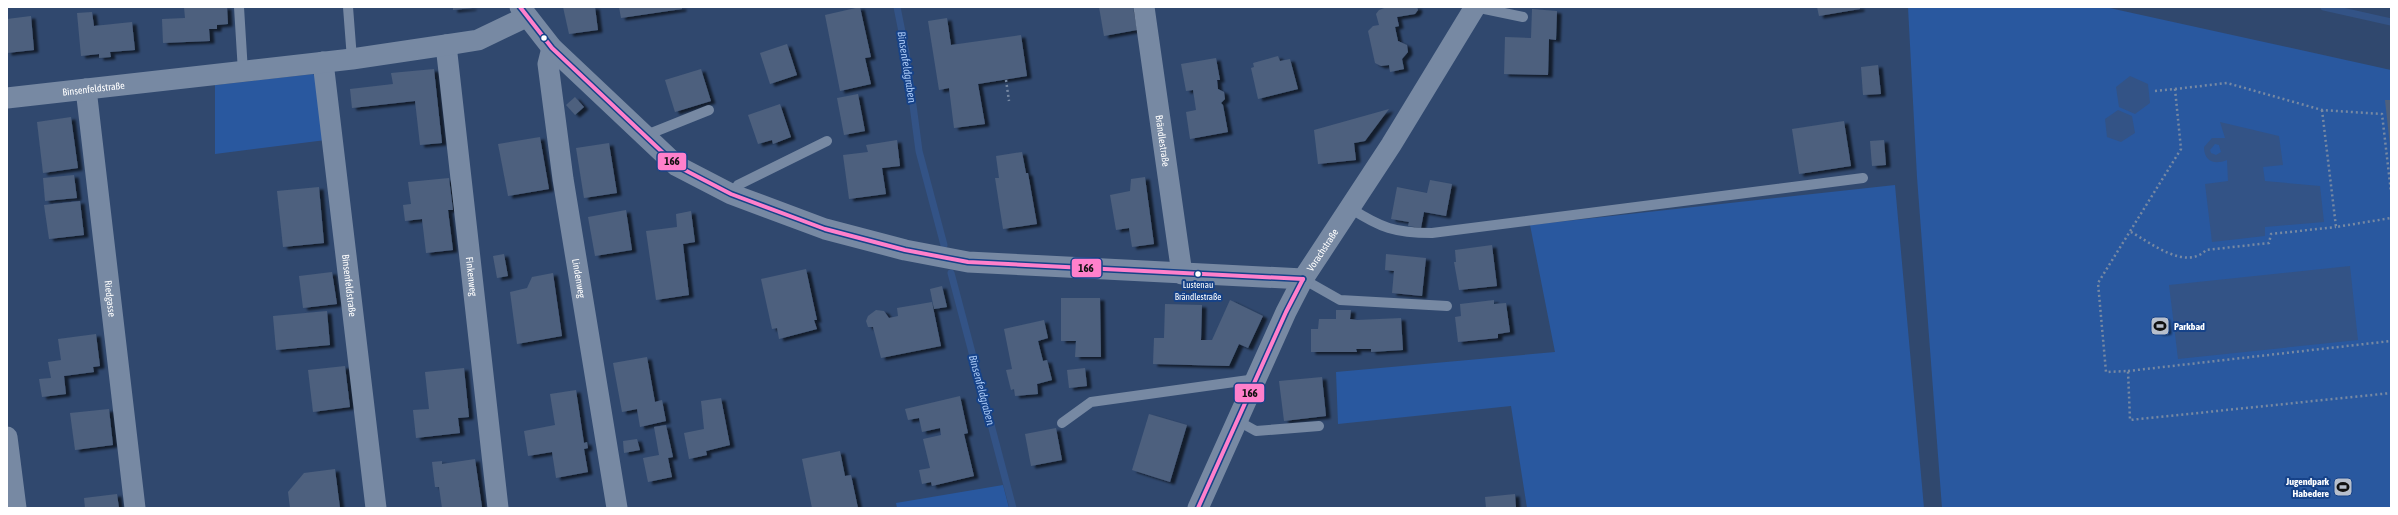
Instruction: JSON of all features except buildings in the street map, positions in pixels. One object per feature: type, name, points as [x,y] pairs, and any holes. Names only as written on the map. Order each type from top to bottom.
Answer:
[{"type":"street","name":"Brändlestraße","points":[[1144,7],[1182,274]]},
{"type":"street","name":"Vorachstraße","points":[[1198,508],[1303,279],[1391,145],[1475,7]]},
{"type":"street","name":"Binsenfeldstraße","points":[[7,98],[352,59],[478,40],[523,12]]},
{"type":"street","points":[[523,12],[552,48],[677,166],[731,194],[825,229],[905,250],[968,262],[1303,279]]},
{"type":"street","name":"Finkenweg","points":[[446,45],[498,508]]},
{"type":"street","name":"Lindenweg","points":[[552,48],[548,64],[563,179],[617,508]]},
{"type":"street","name":"Binsenfeldstraße","points":[[323,62],[376,508]]},
{"type":"street","name":"Riedgasse","points":[[86,90],[135,508]]},
{"type":"street","points":[[7,437],[16,508]]},
{"type":"lane","points":[[240,7],[243,72]]},
{"type":"lane","points":[[348,7],[352,59]]},
{"type":"lane","points":[[1475,7],[1523,17]]},
{"type":"lane","points":[[644,136],[708,110]]},
{"type":"lane","points":[[731,194],[738,185],[827,142]]},
{"type":"lane","points":[[1350,208],[1375,224],[1402,233],[1432,233],[1863,178]]},
{"type":"lane","points":[[1303,279],[1340,300],[1447,306]]},
{"type":"lane","points":[[1062,423],[1091,402],[1256,379]]},
{"type":"lane","points":[[1238,422],[1256,431],[1319,426]]},
{"type":"path","points":[[1006,80],[1009,101]]},
{"type":"path","points":[[2155,91],[2227,83],[2322,110],[2382,114],[2391,192]]},
{"type":"path","points":[[2175,89],[2181,150],[2098,283],[2106,372],[2128,371],[2391,341]]},
{"type":"path","points":[[2322,110],[2336,228]]},
{"type":"path","points":[[2131,232],[2179,258],[2200,255],[2206,250],[2269,244],[2271,234],[2336,228],[2391,218]]},
{"type":"path","points":[[2128,371],[2130,420],[2391,393]]},
{"type":"shaded area","name":"Parkbad","points":[[1908,7],[2105,7],[2391,70],[2391,508],[1942,508],[1917,177]]},
{"type":"shaded area","points":[[313,74],[321,84],[326,140],[215,154],[215,85]]},
{"type":"shaded area","points":[[2130,76],[2148,84],[2150,103],[2135,114],[2119,107],[2116,87]]},
{"type":"shaded area","points":[[2118,110],[2132,116],[2135,133],[2121,142],[2107,137],[2105,119]]},
{"type":"shaded area","points":[[2220,122],[2279,136],[2283,165],[2263,167],[2265,181],[2320,186],[2324,222],[2265,227],[2265,236],[2212,242],[2205,184],[2228,181],[2227,160],[2218,162],[2211,161],[2204,152],[2204,147],[2212,138],[2225,138]],"holes":[[[2215,144],[2219,145],[2221,152],[2216,155],[2211,153],[2210,150]]]},
{"type":"shaded area","points":[[1895,185],[1924,508],[1527,508],[1511,406],[1338,424],[1336,372],[1555,352],[1530,225]]},
{"type":"shaded area","points":[[2350,266],[2358,340],[2178,359],[2169,285]]},
{"type":"shaded area","points":[[1003,485],[1009,508],[897,508],[896,503]]},
{"type":"waterway","name":"Binsenfeldgraben","points":[[897,7],[906,52],[919,151],[944,245]]},
{"type":"waterway","points":[[2324,7],[2391,22]]},
{"type":"waterway","name":"Binsenfeldgraben","points":[[951,273],[1013,508]]},
{"type":"transit line","name":"166","points":[[520,7],[552,48],[677,166],[731,194],[825,229],[905,250],[968,262],[1303,279]]},
{"type":"transit line","name":"166","points":[[1198,508],[1286,312],[1303,279]]},
{"type":"place","name":"Lustenau Brändlestraße","points":[[1198,274]]},
{"type":"place","name":"Parkbad","points":[[2160,326]]},
{"type":"place","name":"Jugendpark Habedere","points":[[2343,487]]}]
